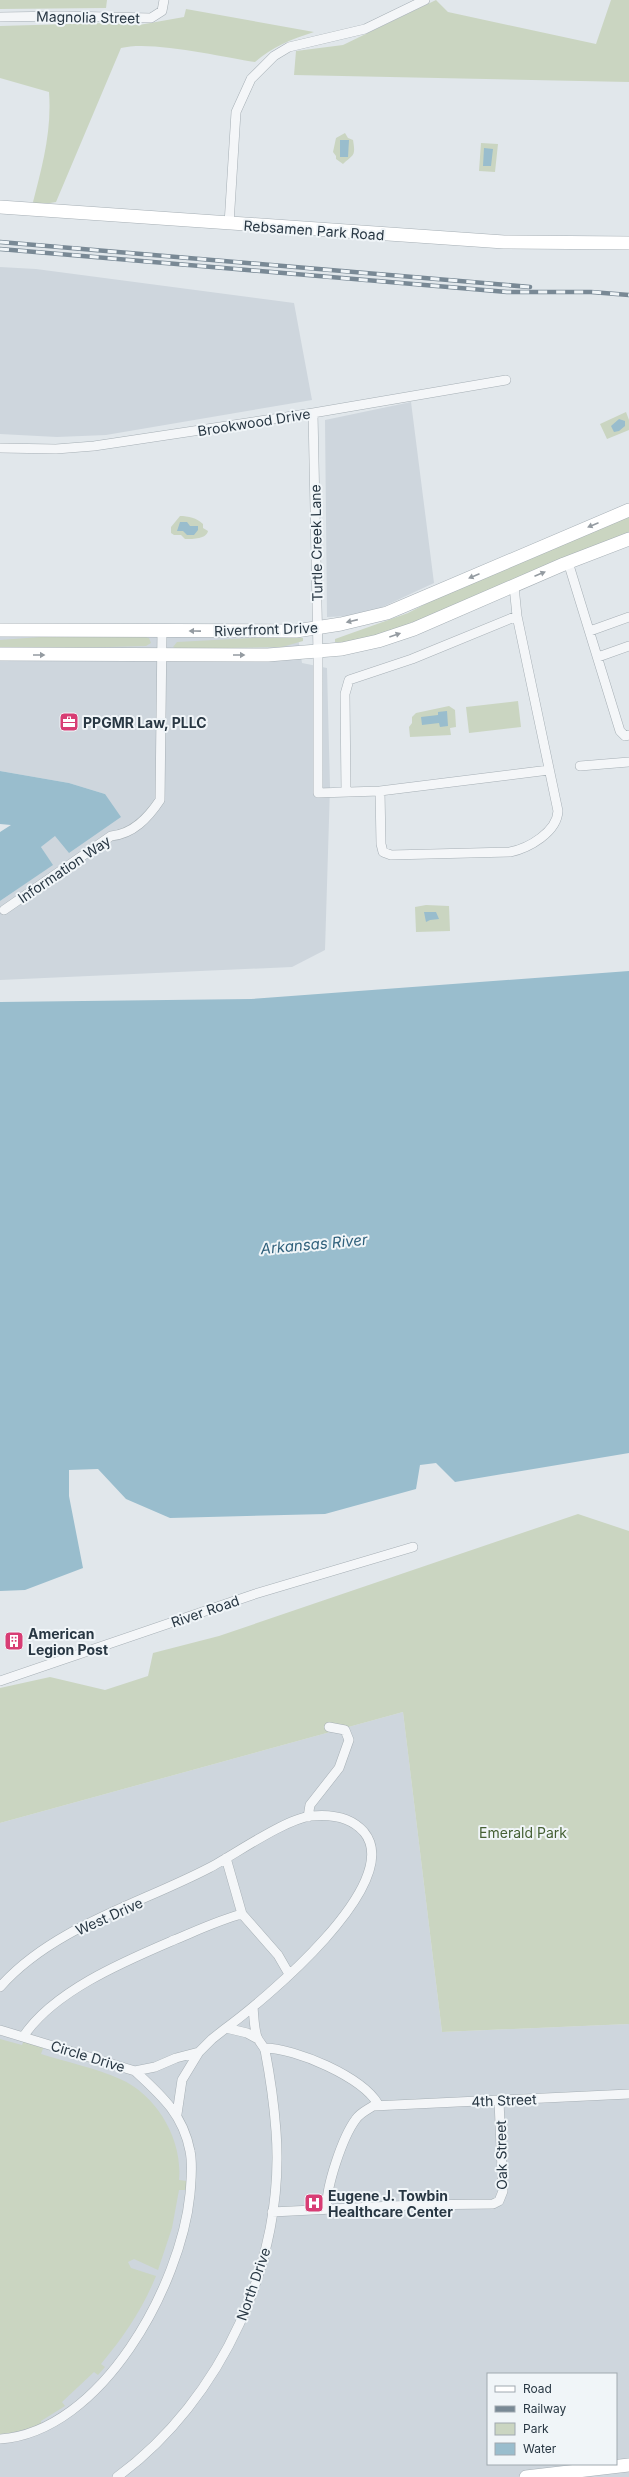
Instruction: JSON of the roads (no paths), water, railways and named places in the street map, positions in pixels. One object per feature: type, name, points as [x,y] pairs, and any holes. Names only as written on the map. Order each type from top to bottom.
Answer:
[{"type":"street","name":"Magnolia Street","points":[[0,17],[64,16],[151,18],[162,11],[164,0]]},
{"type":"street","points":[[229,224],[236,112],[251,79],[274,56],[289,47],[365,29],[425,0]]},
{"type":"street","name":"Rebsamen Park Road","points":[[0,207],[504,242],[629,243]]},
{"type":"street","name":"Brookwood Drive","points":[[0,448],[56,449],[94,446],[313,413],[506,380]]},
{"type":"street","name":"Turtle Creek Lane","points":[[313,413],[318,628],[318,793],[346,792]]},
{"type":"street","name":"Riverfront Drive","points":[[0,630],[162,631],[296,630],[318,628],[387,613],[629,510]]},
{"type":"street","name":"Riverfront Drive","points":[[0,654],[268,655],[318,653],[378,641],[414,629],[568,562],[629,539]]},
{"type":"street","points":[[568,562],[620,731],[626,736],[629,735]]},
{"type":"street","points":[[380,791],[381,844],[383,852],[391,855],[510,852],[523,849],[554,826],[558,820],[558,811],[516,616],[514,586]]},
{"type":"street","points":[[516,616],[412,659],[349,680],[345,694],[346,792],[380,791],[549,770]]},
{"type":"street","points":[[590,631],[629,617]]},
{"type":"street","points":[[162,631],[163,655]]},
{"type":"street","points":[[598,657],[629,646]]},
{"type":"street","name":"Information Way","points":[[4,910],[111,836],[126,833],[149,816],[160,800],[163,655]]},
{"type":"street","points":[[580,766],[629,762]]},
{"type":"street","name":"River Road","points":[[0,1681],[255,1594],[413,1547]]},
{"type":"street","points":[[308,1817],[310,1805],[339,1768],[349,1740],[345,1730],[329,1727]]},
{"type":"street","name":"West Drive","points":[[0,1987],[23,1966],[68,1934],[164,1891],[283,1827],[308,1817],[338,1817],[352,1822],[366,1836],[372,1857],[366,1881],[350,1908],[289,1974],[253,2007],[226,2028]]},
{"type":"street","points":[[226,1858],[242,1914],[278,1955],[289,1974]]},
{"type":"street","points":[[24,2037],[35,2024],[69,1994],[110,1969],[194,1932],[242,1914]]},
{"type":"street","name":"North Drive","points":[[117,2477],[152,2448],[183,2414],[214,2371],[243,2316],[259,2273],[272,2212],[276,2137],[264,2048],[258,2039],[253,2007]]},
{"type":"street","points":[[226,2028],[247,2033],[258,2039]]},
{"type":"street","name":"Circle Drive","points":[[0,2029],[135,2071],[155,2067],[176,2058],[198,2052],[212,2038],[226,2028]]},
{"type":"street","points":[[264,2048],[286,2051],[328,2065],[371,2094],[378,2104],[355,2119],[337,2163],[329,2190],[327,2210],[272,2212]]},
{"type":"street","points":[[177,2114],[182,2080],[198,2052]]},
{"type":"street","points":[[0,2439],[36,2432],[73,2408],[96,2387],[120,2361],[146,2325],[172,2268],[189,2206],[192,2174],[190,2151],[177,2114],[163,2097],[135,2071]]},
{"type":"street","name":"4th Street","points":[[378,2104],[499,2101],[629,2094]]},
{"type":"street","name":"Oak Street","points":[[327,2210],[413,2205],[493,2204],[501,2199],[503,2191],[499,2101]]},
{"type":"street","points":[[526,2477],[629,2465]]},
{"type":"water","points":[[340,140],[349,140],[348,157],[340,157]]},
{"type":"water","points":[[484,148],[493,149],[491,166],[483,166]]},
{"type":"water","points":[[619,419],[625,421],[625,426],[619,431],[614,432],[611,426]]},
{"type":"water","points":[[180,522],[187,522],[190,526],[198,526],[198,530],[194,535],[187,535],[183,531],[177,531]]},
{"type":"water","points":[[447,711],[448,726],[440,727],[439,723],[422,725],[421,717],[438,715],[438,712]]},
{"type":"water","points":[[0,771],[69,783],[105,794],[121,817],[69,853],[55,836],[41,847],[53,865],[0,901],[0,832],[11,825],[0,824]]},
{"type":"water","points":[[424,912],[436,912],[439,919],[426,922]]},
{"type":"water","name":"Arkansas River","points":[[629,971],[629,1453],[455,1482],[436,1463],[420,1465],[416,1489],[325,1514],[170,1518],[126,1499],[98,1469],[69,1470],[69,1496],[83,1568],[25,1590],[0,1591],[0,1002],[251,999]]},
{"type":"railway","points":[[0,242],[530,287]]},
{"type":"railway","points":[[0,249],[507,292],[591,292],[629,295]]},
{"type":"place","name":"PPGMR Law, PLLC","points":[[69,722]]},
{"type":"place","name":"American Legion Post","points":[[14,1641]]},
{"type":"place","name":"Eugene J. Towbin Healthcare Center","points":[[314,2203]]},
{"type":"park label","name":"Emerald Park","points":[[523,1832]]}]
